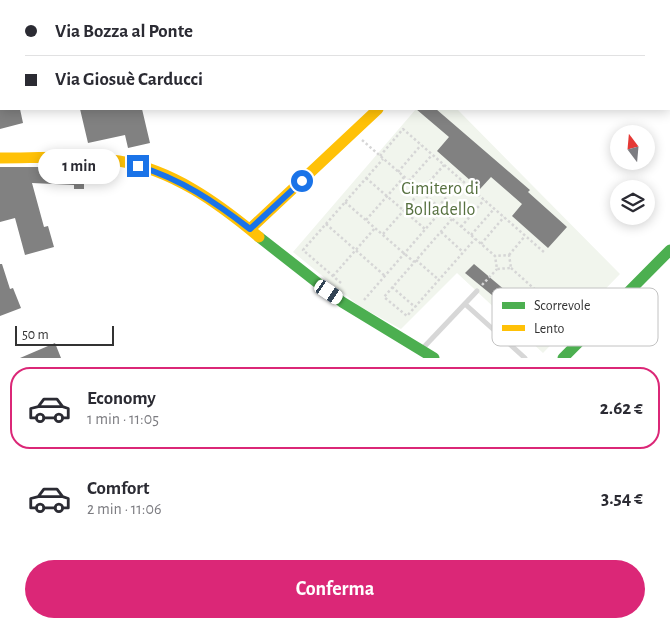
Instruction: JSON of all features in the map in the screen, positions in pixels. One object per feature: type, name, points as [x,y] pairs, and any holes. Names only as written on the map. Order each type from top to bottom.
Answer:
[{"type":"street","points":[[250,229],[377,110]]},
{"type":"street","points":[[0,158],[98,160],[138,166],[170,177],[190,187],[250,229],[314,282],[394,335],[434,358]]},
{"type":"street","points":[[632,288],[670,250]]},
{"type":"street","points":[[563,358],[575,346]]},
{"type":"lane","points":[[421,351],[477,291]]},
{"type":"lane","points":[[465,304],[492,328]]},
{"type":"lane","points":[[512,346],[526,358]]},
{"type":"path","points":[[380,156],[403,129],[544,253]]},
{"type":"path","points":[[353,132],[495,256],[497,269]]},
{"type":"path","points":[[398,172],[421,145]]},
{"type":"path","points":[[409,181],[432,155]]},
{"type":"path","points":[[348,289],[303,250],[383,159]]},
{"type":"path","points":[[383,234],[444,165]]},
{"type":"path","points":[[366,220],[404,177]]},
{"type":"path","points":[[366,178],[425,229]]},
{"type":"path","points":[[438,207],[461,180]]},
{"type":"path","points":[[461,227],[484,200]]},
{"type":"path","points":[[345,202],[404,253],[439,280]]},
{"type":"path","points":[[471,235],[494,209]]},
{"type":"path","points":[[362,301],[442,210]]},
{"type":"path","points":[[481,244],[504,217]]},
{"type":"path","points":[[452,219],[384,297],[407,316],[475,239]]},
{"type":"path","points":[[326,224],[385,276]]},
{"type":"path","points":[[333,276],[375,228]]},
{"type":"path","points":[[441,232],[463,252]]},
{"type":"path","points":[[495,256],[509,254],[525,236]]},
{"type":"path","points":[[509,254],[510,268],[533,288]]},
{"type":"path","points":[[477,291],[497,269],[510,268]]},
{"type":"path","points":[[392,287],[415,307]]},
{"type":"green space","name":"Cimitero di Bolladello","points":[[415,110],[458,110],[620,274],[606,288],[492,288],[492,306],[457,273],[401,329],[359,306],[293,252]]},
{"type":"green space","name":"Cimitero di Bolladello","points":[[535,346],[550,346],[543,353]]},
{"type":"building","points":[[0,110],[20,110],[23,123],[0,129]]},
{"type":"building","points":[[80,110],[142,110],[150,143],[128,148],[125,135],[88,143]]},
{"type":"building","points":[[417,110],[437,110],[530,190],[528,192],[567,227],[548,248],[512,216],[522,204],[491,177],[480,189],[437,151],[449,137]]},
{"type":"building","points":[[0,167],[84,167],[84,189],[74,189],[74,185],[32,183],[44,227],[48,226],[54,247],[25,255],[15,218],[0,222]]},
{"type":"building","points":[[0,264],[2,264],[10,289],[13,288],[21,308],[0,316]]},
{"type":"building","points":[[474,264],[502,288],[492,288],[492,295],[465,273]]},
{"type":"building","points":[[55,343],[61,358],[20,358]]},
{"type":"traffic: fast","points":[[259,237],[342,302],[434,358]]},
{"type":"traffic: fast","points":[[632,288],[670,250]]},
{"type":"traffic: fast","points":[[563,358],[575,346]]},
{"type":"traffic: slow","points":[[250,229],[377,110]]},
{"type":"traffic: slow","points":[[0,158],[90,158],[139,165],[176,180],[211,200],[259,237]]},
{"type":"route","points":[[138,166],[158,172],[190,187],[250,229],[302,181]]}]
